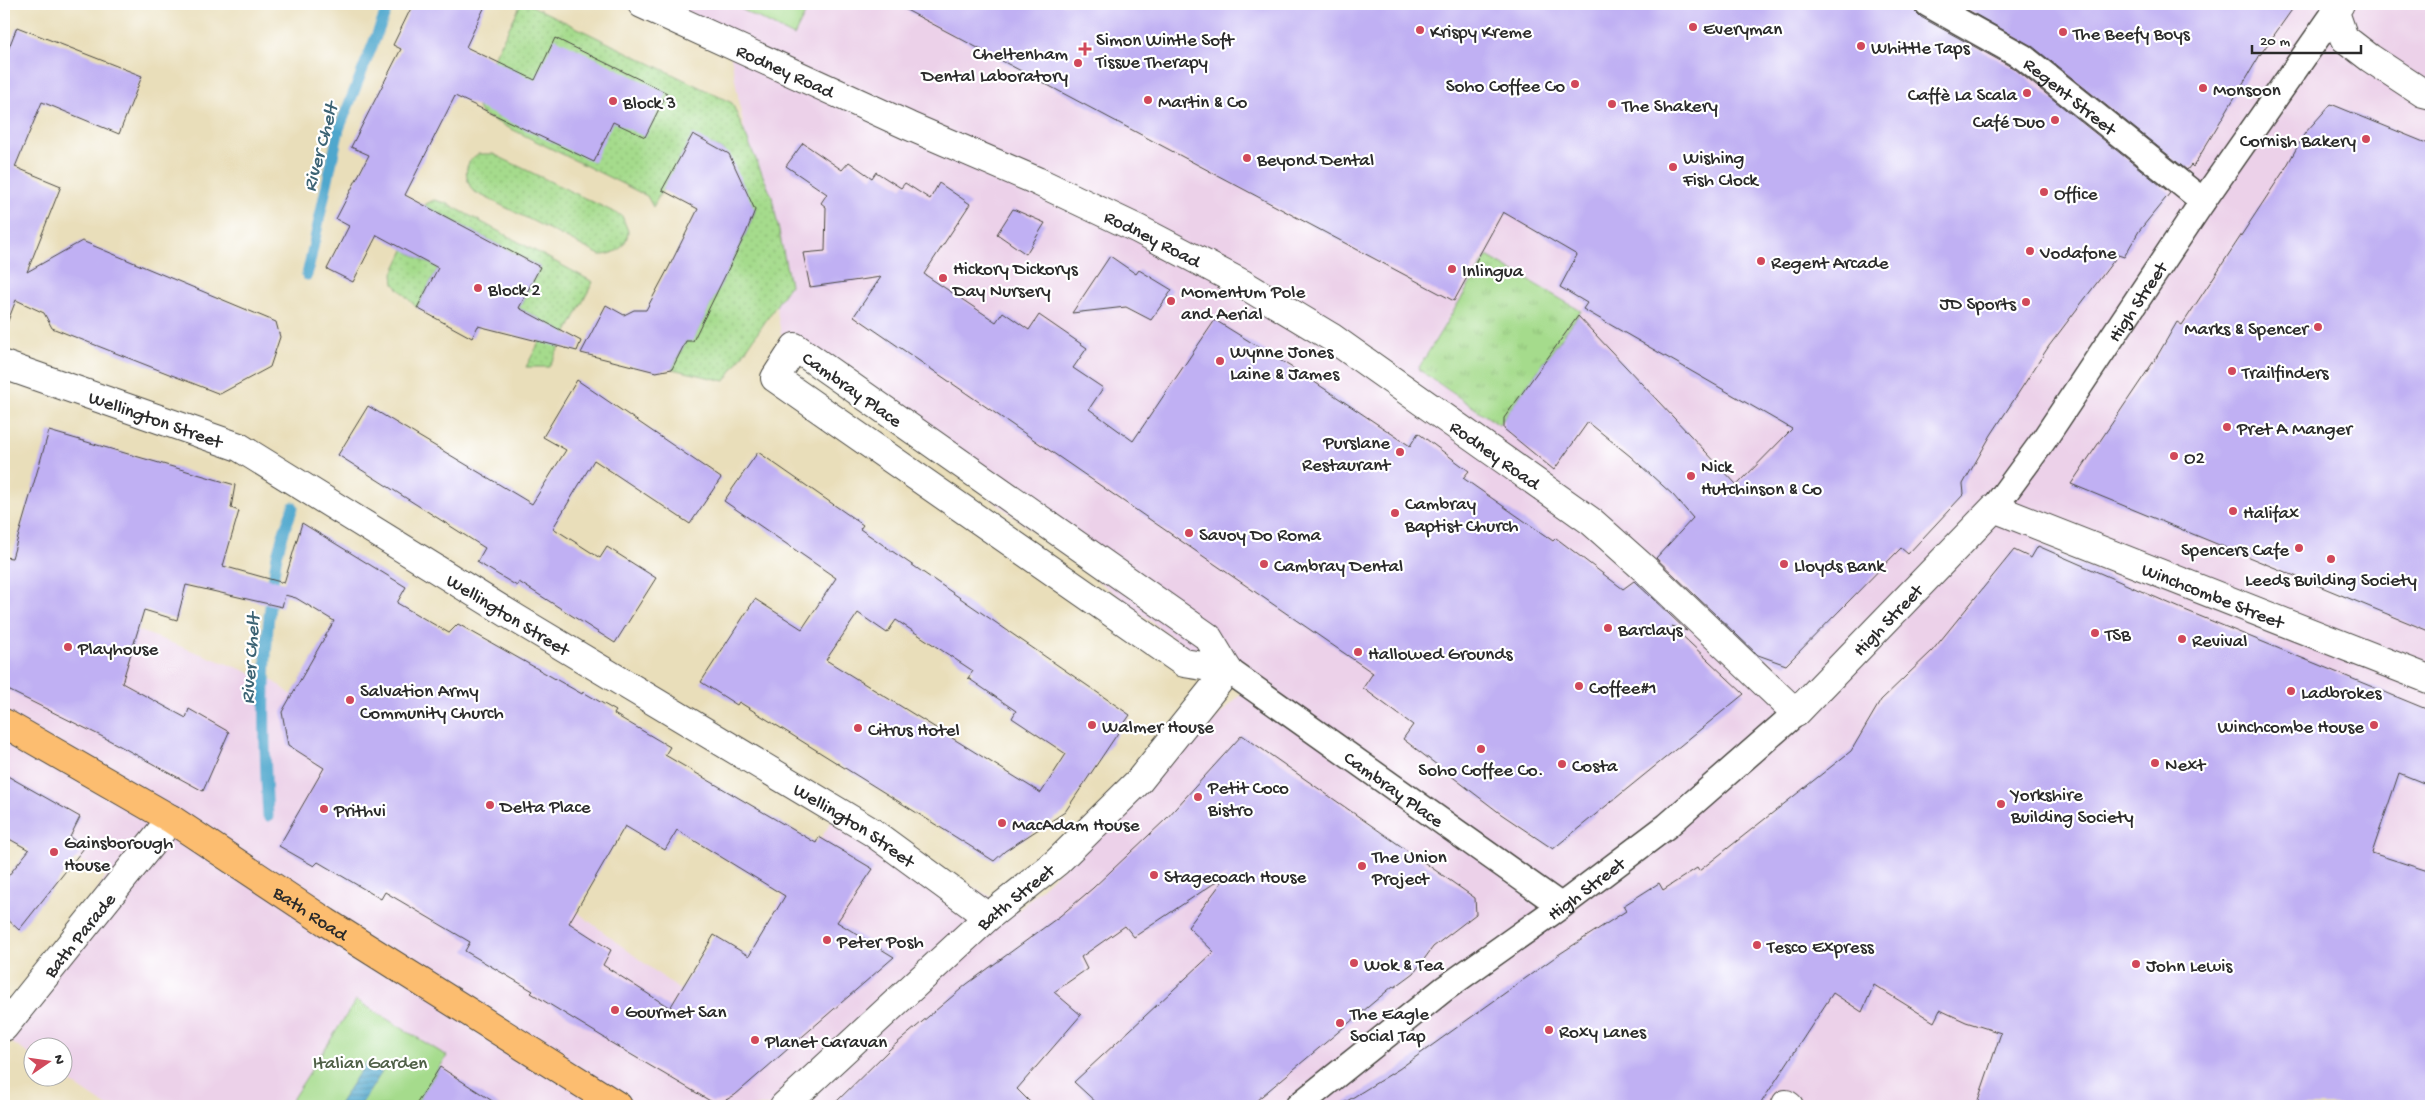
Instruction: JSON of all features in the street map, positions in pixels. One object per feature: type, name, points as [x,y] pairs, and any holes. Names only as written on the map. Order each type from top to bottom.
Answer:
[{"type":"main road","name":"Bath Road","points":[[4,723],[171,819],[335,927],[618,1106]]},
{"type":"street","name":"Rodney Road","points":[[642,4],[909,126],[1038,181],[1138,229],[1244,284],[1331,338],[1421,399],[1592,522],[1648,571],[1796,713]]},
{"type":"street","name":"Regent Street","points":[[1928,4],[2023,56],[2203,201]]},
{"type":"street","name":"High Street","points":[[1298,1106],[1444,989],[1561,906],[1667,826],[1796,713],[1994,508],[2043,441],[2203,201],[2337,8]]},
{"type":"street","points":[[2337,8],[2344,38],[2370,58],[2424,93],[2431,95]]},
{"type":"street","name":"Cambray Place","points":[[1228,670],[1184,663],[775,378],[795,347],[1208,638],[1228,670],[1561,906]]},
{"type":"street","name":"Wellington Street","points":[[4,365],[238,447],[517,619],[872,832],[988,917]]},
{"type":"street","name":"Winchcombe Street","points":[[1994,508],[2431,680]]},
{"type":"street","name":"Bath Street","points":[[784,1106],[988,917],[1057,862],[1139,781],[1228,670]]},
{"type":"street","name":"Bath Parade","points":[[4,1027],[171,819]]},
{"type":"shaded area","points":[[635,4],[2172,4],[2141,47],[2173,4],[2431,4],[2431,1106],[106,1106],[72,1083],[72,1038],[22,1038],[22,1049],[11,1042],[108,872],[4,830],[4,580],[275,682],[719,1020],[782,897],[836,815],[1018,911],[1243,692],[782,339],[727,35]]},
{"type":"green space","points":[[521,4],[528,4],[732,103],[772,197],[790,285],[725,381],[672,369],[686,341],[693,340],[755,211],[724,151],[693,135],[653,207],[647,196],[481,114],[477,105],[477,92]]},
{"type":"green space","points":[[731,4],[810,4],[794,36]]},
{"type":"green space","points":[[478,154],[493,154],[622,216],[628,231],[623,246],[611,254],[600,255],[473,191],[466,171],[467,166]]},
{"type":"green space","points":[[434,200],[446,203],[593,282],[549,367],[526,367],[549,324],[519,308],[540,267],[431,209],[408,252],[438,268],[417,308],[394,284],[393,273],[426,204]]},
{"type":"green space","points":[[1487,256],[1581,311],[1499,425],[1418,369]]},
{"type":"green space","name":"Italian Garden","points":[[356,1000],[447,1056],[415,1106],[288,1106]]},
{"type":"water","points":[[366,1062],[382,1072],[360,1106],[338,1106]]},
{"type":"building","points":[[413,4],[486,4],[466,47],[535,80],[555,38],[667,93],[645,137],[613,122],[594,162],[455,96],[405,195],[540,267],[519,308],[581,341],[577,351],[478,326],[472,338],[417,308],[438,268],[377,235],[353,282],[327,269],[349,226],[336,219],[369,155],[351,147],[401,49],[393,45]]},
{"type":"building","points":[[895,4],[1914,4],[1915,11],[1921,17],[2015,69],[2170,193],[2139,231],[2124,257],[2118,255],[2049,346],[1991,435],[1963,484],[1964,494],[1908,554],[1901,548],[1786,665],[1758,655],[1656,558],[1693,518],[1673,495],[1630,456],[1588,422],[1554,470],[1504,429],[1504,418],[1578,316],[1737,485],[1792,429],[1583,309],[1587,303],[1560,287],[1577,255],[1503,212],[1454,301]]},
{"type":"building","points":[[1957,4],[2296,4],[2260,55],[2193,167],[2191,165],[2187,170],[2032,46]]},
{"type":"building","points":[[17,27],[142,76],[119,134],[42,102],[15,167],[61,186],[27,272],[82,241],[276,322],[280,337],[270,367],[220,394],[52,328],[44,313],[16,300],[6,326],[4,326],[4,60]]},
{"type":"building","points":[[2331,104],[2431,145],[2431,632],[2071,484],[2156,358],[2177,322],[2182,325],[2285,169],[2305,133]]},
{"type":"building","points":[[693,134],[729,154],[755,210],[746,233],[693,341],[686,341],[672,369],[656,372],[581,353],[606,305],[624,315],[634,310],[646,310],[669,267],[698,209],[662,190]]},
{"type":"building","points":[[803,143],[842,170],[849,162],[872,178],[876,172],[901,188],[905,183],[930,199],[939,183],[970,204],[924,274],[996,322],[1003,312],[1029,330],[1039,315],[1087,348],[1073,368],[1103,388],[1089,409],[1133,441],[1215,320],[1304,375],[1410,446],[1418,433],[1469,471],[1463,478],[1553,541],[1556,538],[1623,589],[1634,581],[1687,631],[1672,626],[1744,694],[1553,849],[1501,814],[1403,739],[1413,725],[1363,688],[1373,673],[854,316],[881,277],[810,287],[803,253],[825,251],[826,207],[821,203],[827,194],[786,166]]},
{"type":"building","points":[[1013,209],[1045,223],[1026,254],[997,234]]},
{"type":"building","points":[[1110,256],[1136,274],[1139,270],[1172,290],[1151,320],[1126,307],[1072,313]]},
{"type":"building","points":[[577,380],[721,478],[690,524],[594,460],[553,528],[600,558],[607,547],[656,578],[615,643],[519,582],[517,586],[477,562],[485,548],[338,455],[368,406],[532,504],[566,450],[543,437]]},
{"type":"building","points":[[49,431],[235,485],[231,508],[239,511],[223,566],[284,583],[302,523],[406,587],[397,603],[449,633],[458,624],[582,694],[583,692],[616,711],[614,714],[670,747],[665,755],[816,843],[819,837],[873,869],[837,922],[894,957],[735,1095],[724,1101],[712,1102],[608,1041],[531,993],[533,991],[465,951],[470,942],[385,892],[381,899],[318,862],[314,866],[279,846],[324,768],[288,745],[282,712],[334,621],[296,598],[285,595],[282,607],[186,585],[177,620],[144,610],[122,683],[186,718],[189,709],[229,732],[203,791],[107,739],[4,688],[4,557],[12,558]],"holes":[[[625,826],[665,850],[677,830],[785,896],[749,956],[714,935],[670,1008],[603,965],[611,950],[569,923]]]},
{"type":"building","points":[[758,452],[863,525],[860,529],[1130,715],[1065,812],[1005,851],[994,861],[739,702],[737,705],[701,682],[755,599],[802,629],[836,578],[724,501]],"holes":[[[858,613],[887,633],[896,620],[973,671],[968,678],[1016,711],[1012,718],[1066,754],[1041,793],[826,660]]]},
{"type":"building","points":[[2038,546],[2180,608],[2431,711],[2431,786],[2399,773],[2372,853],[2431,872],[2431,1106],[1976,1106],[2001,1033],[1966,1022],[1940,1010],[1934,1022],[1874,985],[1862,1012],[1833,993],[1759,1106],[1339,1106],[1399,1069],[1558,955],[1626,911],[1623,906],[1659,883],[1663,890],[1697,868],[1699,871],[1851,751],[1881,700],[1932,651],[2014,550],[2031,558]]},
{"type":"building","points":[[1242,735],[1475,898],[1476,914],[1433,947],[1414,973],[1395,987],[1393,986],[1250,1106],[1100,1106],[1074,1082],[1214,952],[1188,927],[1228,874],[1134,937],[1125,926],[1081,957],[1087,969],[1054,992],[1081,1015],[1017,1089],[1034,1106],[832,1106],[890,1049],[967,984],[1060,916],[1093,888],[1166,819]]},
{"type":"building","name":"Gainsborough House","points":[[4,774],[80,817],[70,837],[84,848],[19,930],[4,916],[4,881],[29,850],[4,836]]},
{"type":"building","points":[[440,1067],[500,1106],[415,1106]]},
{"type":"waterway","name":"River Chelt","points":[[307,275],[339,129],[389,4]]},
{"type":"waterway","name":"River Chelt","points":[[268,816],[265,753],[268,624],[277,554],[293,507]]},
{"type":"place","name":"Everyman","points":[[1693,27]]},
{"type":"place","name":"Krispy Kreme","points":[[1420,30]]},
{"type":"place","name":"The Beefy Boys","points":[[2063,32]]},
{"type":"place","name":"Whittle Taps","points":[[1861,46]]},
{"type":"place","name":"Simon Wintle Soft Tissue Therapy","points":[[1085,49]]},
{"type":"place","name":"Cheltenham Dental Laboratory","points":[[1078,63]]},
{"type":"place","name":"Soho Coffee Co","points":[[1575,84]]},
{"type":"place","name":"Monsoon","points":[[2203,88]]},
{"type":"place","name":"Caffè La Scala","points":[[2027,93]]},
{"type":"place","name":"Martin & Co","points":[[1148,100]]},
{"type":"place","name":"Block 3","points":[[613,101]]},
{"type":"place","name":"The Shakery","points":[[1612,104]]},
{"type":"place","name":"Café Duo","points":[[2055,120]]},
{"type":"place","name":"Cornish Bakery","points":[[2366,139]]},
{"type":"place","name":"Beyond Dental","points":[[1247,158]]},
{"type":"place","name":"Wishing Fish Clock","points":[[1673,167]]},
{"type":"place","name":"Office","points":[[2044,192]]},
{"type":"place","name":"Vodafone","points":[[2030,251]]},
{"type":"place","name":"Regent Arcade","points":[[1761,261]]},
{"type":"place","name":"Inlingua","points":[[1452,269]]},
{"type":"place","name":"Hickory Dickorys Day Nursery","points":[[943,278]]},
{"type":"place","name":"Block 2","points":[[478,288]]},
{"type":"place","name":"Momentum Pole and Aerial","points":[[1171,301]]},
{"type":"place","name":"JD Sports","points":[[2026,302]]},
{"type":"place","name":"Marks & Spencer","points":[[2318,327]]},
{"type":"place","name":"Wynne Jones Laine & James","points":[[1220,361]]},
{"type":"place","name":"Trailfinders","points":[[2232,371]]},
{"type":"place","name":"Pret A Manger","points":[[2227,427]]},
{"type":"place","name":"Purslane Restaurant","points":[[1400,452]]},
{"type":"place","name":"O2","points":[[2174,456]]},
{"type":"place","name":"Nick Hutchinson & Co","points":[[1691,476]]},
{"type":"place","name":"Halifax","points":[[2233,511]]},
{"type":"place","name":"Cambray Baptist Church","points":[[1395,513]]},
{"type":"place","name":"Savoy Do Roma","points":[[1189,533]]},
{"type":"place","name":"Spencers Cafe","points":[[2299,548]]},
{"type":"place","name":"Leeds Building Society","points":[[2331,559]]},
{"type":"place","name":"Cambray Dental","points":[[1264,564]]},
{"type":"place","name":"Lloyds Bank","points":[[1784,564]]},
{"type":"place","name":"Barclays","points":[[1608,628]]},
{"type":"place","name":"TSB","points":[[2095,633]]},
{"type":"place","name":"Revival","points":[[2182,639]]},
{"type":"place","name":"Playhouse","points":[[68,647]]},
{"type":"place","name":"Hallowed Grounds","points":[[1358,652]]},
{"type":"place","name":"Coffee#1","points":[[1579,686]]},
{"type":"place","name":"Ladbrokes","points":[[2291,691]]},
{"type":"place","name":"Salvation Army Community Church","points":[[350,700]]},
{"type":"place","name":"Walmer House","points":[[1092,725]]},
{"type":"place","name":"Winchcombe House","points":[[2374,725]]},
{"type":"place","name":"Citrus Hotel","points":[[858,728]]},
{"type":"place","name":"Soho Coffee Co.","points":[[1481,749]]},
{"type":"place","name":"Next","points":[[2155,763]]},
{"type":"place","name":"Costa","points":[[1562,764]]},
{"type":"place","name":"Petit Coco Bistro","points":[[1198,797]]},
{"type":"place","name":"Yorkshire Building Society","points":[[2001,804]]},
{"type":"place","name":"Delta Place","points":[[490,805]]},
{"type":"place","name":"Prithvi","points":[[324,809]]},
{"type":"place","name":"MacAdam House","points":[[1002,823]]},
{"type":"place","name":"Gainsborough House","points":[[54,852]]},
{"type":"place","name":"The Union Project","points":[[1362,866]]},
{"type":"place","name":"Stagecoach House","points":[[1154,875]]},
{"type":"place","name":"Peter Posh","points":[[827,940]]},
{"type":"place","name":"Tesco Express","points":[[1757,945]]},
{"type":"place","name":"Wok & Tea","points":[[1354,963]]},
{"type":"place","name":"John Lewis","points":[[2136,964]]},
{"type":"place","name":"Gourmet San","points":[[615,1010]]},
{"type":"place","name":"The Eagle Social Tap","points":[[1340,1023]]},
{"type":"place","name":"Roxy Lanes","points":[[1549,1030]]},
{"type":"place","name":"Planet Caravan","points":[[755,1040]]}]
